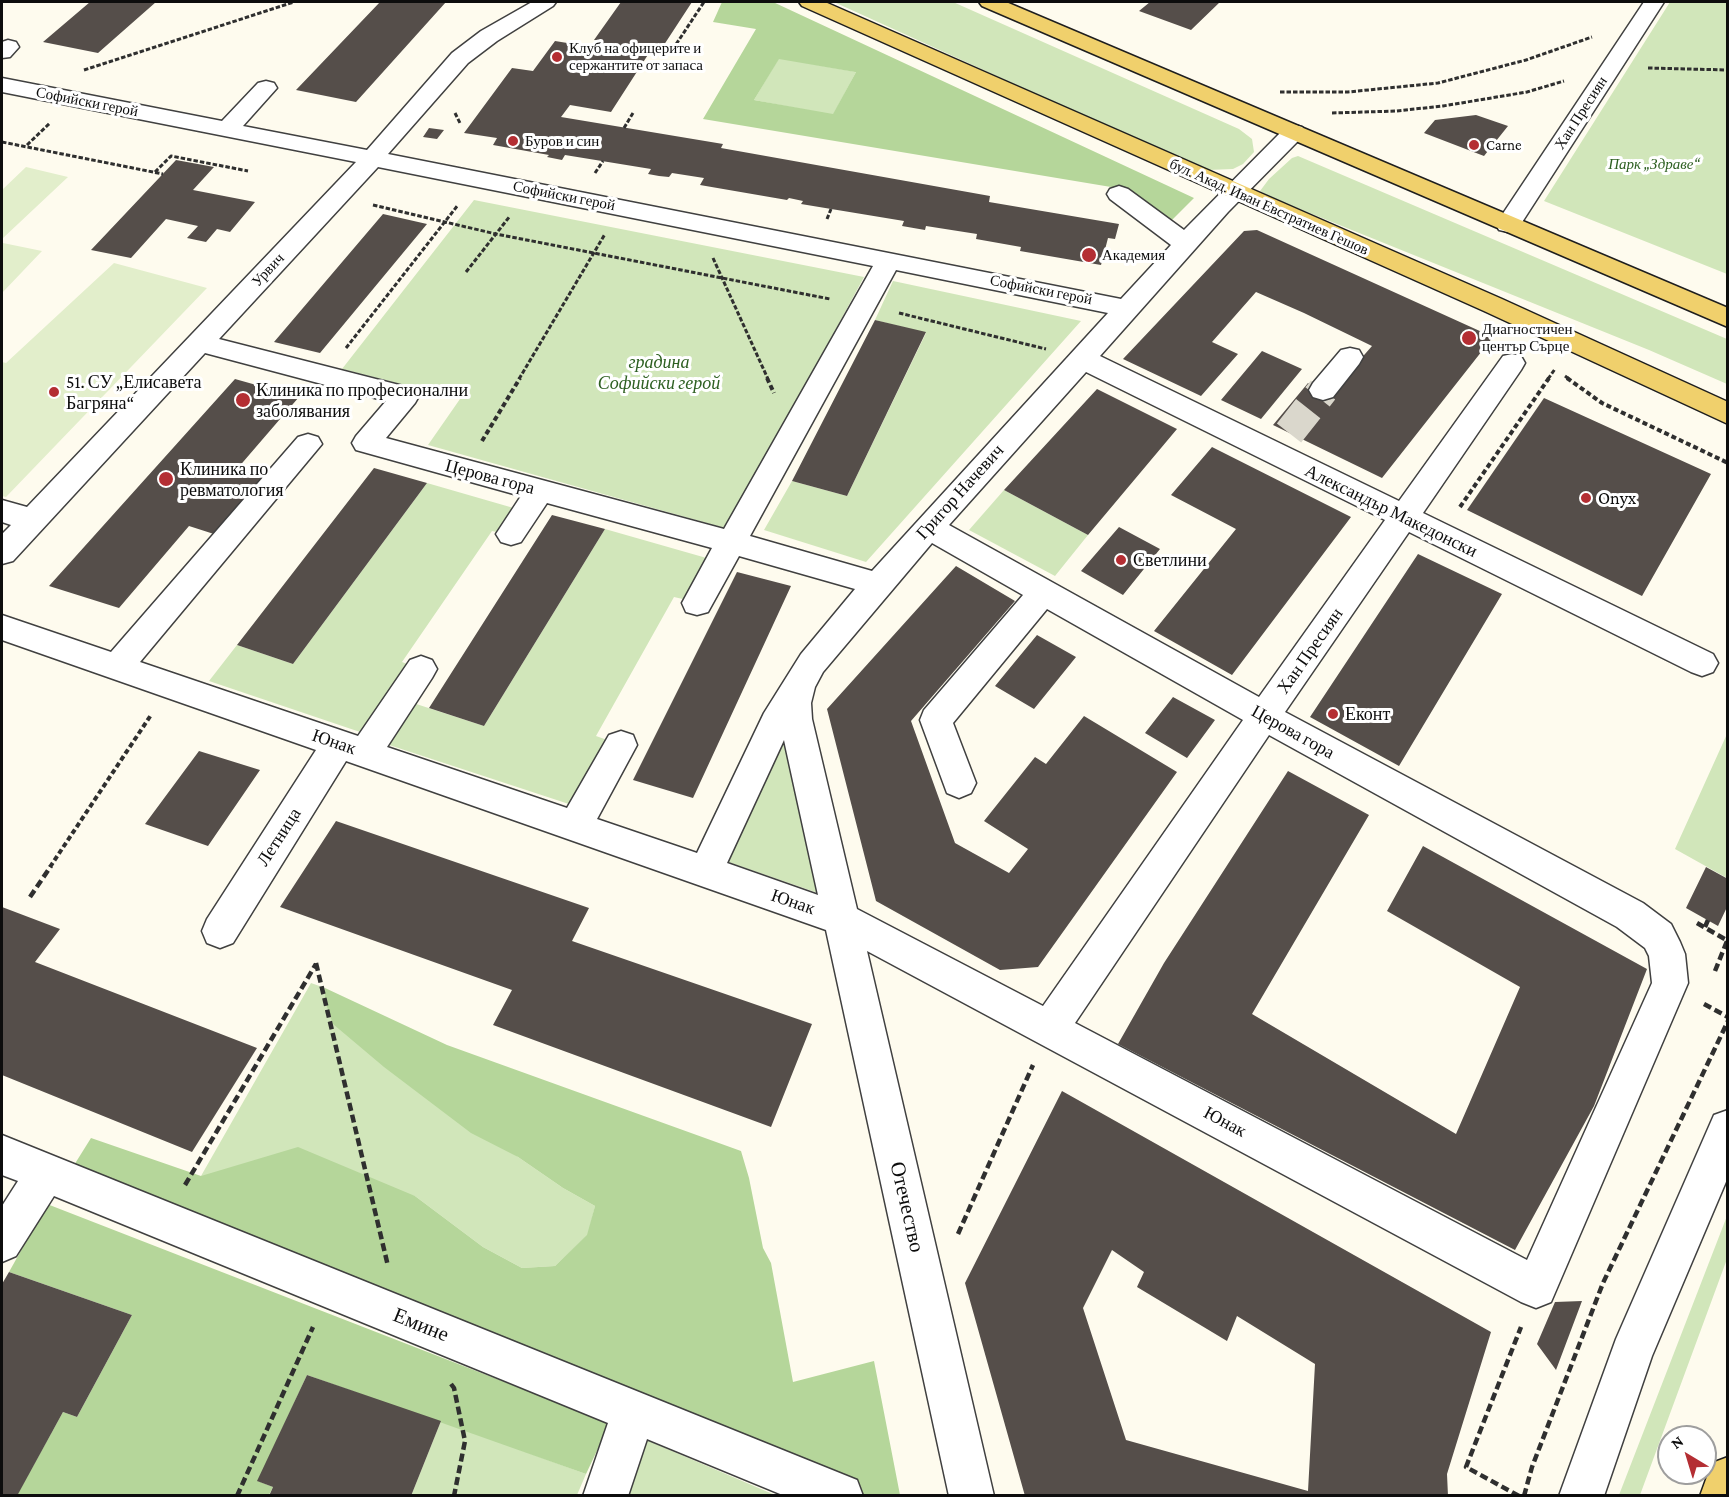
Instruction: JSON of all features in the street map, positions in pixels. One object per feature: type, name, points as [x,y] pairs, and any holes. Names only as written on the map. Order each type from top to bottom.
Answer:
[{"type":"main road","name":"бул. Акад. Иван Евстратиев Гешов","points":[[809,2],[1534,324],[1728,414]]},
{"type":"main road","points":[[989,2],[1728,318]]},
{"type":"main road","points":[[1722,1496],[1728,1479]]},
{"type":"street","name":"Урвич","points":[[2,553],[372,158],[460,58],[489,36],[546,2]]},
{"type":"street","name":"Хан Пресиян","points":[[1509,224],[1654,2]]},
{"type":"street","name":"Софийски герой","points":[[2,85],[1104,303],[1126,310]]},
{"type":"street","points":[[227,129],[266,88]]},
{"type":"street","name":"Григор Начевич","points":[[841,919],[796,719],[795,703],[799,686],[812,663],[928,527],[1081,358],[1234,192],[1294,132]]},
{"type":"street","points":[[1119,194],[1186,244]]},
{"type":"street","points":[[697,603],[889,260]]},
{"type":"street","name":"Церова гора","points":[[200,343],[405,396],[366,443],[849,574],[877,585]]},
{"type":"street","points":[[1323,390],[1350,357]]},
{"type":"street","name":"Александър Македонски","points":[[1081,358],[1281,443],[1403,517],[1702,663]]},
{"type":"street","name":"Хан Пресиян","points":[[1049,1029],[1264,716],[1512,363]]},
{"type":"street","points":[[118,666],[308,444]]},
{"type":"street","points":[[511,534],[540,491]]},
{"type":"street","points":[[2,511],[32,520]]},
{"type":"street","name":"Церова гора","points":[[928,527],[1264,716],[1630,915],[1658,936],[1667,954],[1670,983],[1536,1287]]},
{"type":"street","points":[[959,783],[936,720],[1043,592]]},
{"type":"street","name":"Юнак","points":[[2,627],[841,919],[1536,1287]]},
{"type":"street","name":"Летница","points":[[220,930],[352,748],[421,669]]},
{"type":"street","points":[[705,872],[776,723],[799,686]]},
{"type":"street","points":[[575,826],[621,745]]},
{"type":"street","name":"Отечество","points":[[841,919],[972,1496]]},
{"type":"street","points":[[1581,1496],[1631,1354],[1728,1129]]},
{"type":"street","name":"Емине","points":[[2,1155],[841,1496]]},
{"type":"street","points":[[2,1242],[46,1173]]},
{"type":"street","points":[[605,1496],[634,1412]]},
{"type":"path","points":[[80,71],[294,2]]},
{"type":"path","points":[[669,55],[704,2]]},
{"type":"path","points":[[1276,92],[1348,92],[1438,83],[1526,60],[1570,43],[1641,22]]},
{"type":"path","points":[[1329,113],[1396,111],[1454,104],[1527,92],[1610,68],[1728,70]]},
{"type":"path","points":[[624,128],[633,113]]},
{"type":"path","points":[[27,146],[53,120]]},
{"type":"path","points":[[2,142],[163,174]]},
{"type":"path","points":[[155,172],[171,156],[248,171]]},
{"type":"path","points":[[367,204],[496,234],[725,280],[865,305],[1081,358]]},
{"type":"path","points":[[466,272],[514,210]]},
{"type":"path","points":[[326,375],[445,222]]},
{"type":"path","points":[[465,470],[609,229]]},
{"type":"path","points":[[712,255],[793,435]]},
{"type":"path","points":[[1440,535],[1555,369],[1602,403],[1728,463]]},
{"type":"path","points":[[30,897],[171,685]]},
{"type":"path","points":[[1699,924],[1702,917]]},
{"type":"path","points":[[1708,920],[1705,927],[1728,941],[1715,970]]},
{"type":"path","points":[[164,1221],[316,963],[401,1317]]},
{"type":"path","points":[[1536,1287],[1466,1467],[1522,1496],[1603,1283],[1728,1021]]},
{"type":"path","points":[[955,1240],[1049,1029]]},
{"type":"path","points":[[237,1496],[331,1288]]},
{"type":"path","points":[[447,1379],[454,1388],[465,1441],[454,1496]]},
{"type":"green space","points":[[722,2],[773,2],[1194,198],[1170,222],[1117,188],[703,119],[756,29],[713,22]],"holes":[[[779,59],[856,72],[833,114],[754,100]]]},
{"type":"green space","points":[[834,2],[953,2],[1239,129],[1252,139],[1254,152],[1243,164],[1233,169],[1208,170],[1197,167]]},
{"type":"green space","name":"Парк „Здраве“","points":[[1670,2],[1727,2],[1727,274],[1544,201]]},
{"type":"green space","points":[[779,58],[856,72],[833,115],[754,100]]},
{"type":"green space","points":[[1298,156],[1727,339],[1727,384],[1260,191],[1269,179],[1292,158]]},
{"type":"green space","points":[[26,167],[68,177],[2,239],[2,190]]},
{"type":"green space","name":"градина Софийски герой","points":[[474,200],[864,277],[728,529],[428,445],[460,399],[342,369]]},
{"type":"green space","points":[[2,244],[42,251],[2,293]]},
{"type":"green space","points":[[114,263],[207,288],[6,497],[2,496],[2,362],[6,363]]},
{"type":"green space","points":[[893,281],[1081,321],[866,562],[764,530],[792,481],[847,496],[926,333],[875,320]]},
{"type":"green space","points":[[427,483],[517,509],[501,533],[492,531],[402,662],[412,666],[366,734],[209,681],[237,645],[293,664]]},
{"type":"green space","points":[[1004,490],[1088,535],[1055,576],[969,530]]},
{"type":"green space","points":[[605,529],[710,559],[687,600],[674,597],[596,736],[613,742],[578,807],[380,742],[407,701],[484,726]]},
{"type":"green space","points":[[784,729],[818,893],[728,862]]},
{"type":"green space","points":[[1727,734],[1727,878],[1675,849]]},
{"type":"green space","points":[[311,983],[325,988],[325,1001],[518,1157],[563,1188],[595,1206],[588,1235],[555,1266],[522,1268],[483,1247],[415,1196],[201,1176]]},
{"type":"green space","points":[[325,988],[447,1045],[741,1151],[749,1178],[763,1248],[771,1263],[793,1382],[874,1361],[900,1495],[865,1495],[71,1170],[91,1138],[201,1176],[298,1147],[415,1196],[483,1247],[522,1268],[555,1266],[587,1235],[595,1206],[563,1188],[518,1157],[471,1133],[384,1067],[333,1024],[325,1001]]},
{"type":"green space","points":[[47,1204],[610,1423],[586,1474],[307,1375],[258,1481],[273,1487],[269,1495],[17,1495],[63,1412],[77,1417],[132,1315],[9,1272]]},
{"type":"green space","points":[[1727,1216],[1727,1259],[1666,1425],[1657,1425],[1657,1449],[1640,1495],[1619,1495]]},
{"type":"green space","points":[[441,1421],[586,1474],[577,1495],[411,1496]]},
{"type":"green space","points":[[637,1436],[775,1495],[620,1496]]},
{"type":"building","points":[[90,2],[156,2],[98,53],[43,42]]},
{"type":"building","points":[[380,2],[446,2],[356,102],[296,90]]},
{"type":"building","points":[[621,2],[692,2],[660,51],[651,50],[611,112],[570,105],[561,117],[723,144],[721,148],[990,196],[989,202],[1119,224],[1115,239],[1108,238],[1101,265],[1020,251],[1021,247],[976,239],[977,234],[926,226],[925,230],[902,226],[904,221],[801,204],[803,201],[789,198],[787,200],[700,185],[704,178],[672,173],[669,177],[659,176],[648,174],[651,169],[565,155],[562,160],[547,157],[549,155],[493,145],[497,138],[464,133],[512,68],[533,71],[555,41],[598,48],[602,41],[594,40]]},
{"type":"building","points":[[1150,2],[1220,2],[1191,30],[1139,11]]},
{"type":"building","name":"Carne","points":[[1476,115],[1508,126],[1484,156],[1424,133],[1435,120]]},
{"type":"building","points":[[429,128],[444,130],[437,139],[423,137]]},
{"type":"building","points":[[176,160],[214,167],[193,190],[255,202],[230,232],[217,229],[206,242],[187,238],[198,226],[166,219],[131,258],[91,250]]},
{"type":"building","points":[[383,214],[427,224],[320,353],[274,342]]},
{"type":"building","points":[[1257,230],[1493,337],[1382,478],[1273,425],[1308,383],[1330,394],[1372,346],[1304,313],[1256,292],[1212,342],[1238,354],[1201,396],[1123,359],[1244,231]]},
{"type":"building","points":[[875,320],[926,332],[847,496],[792,481]]},
{"type":"building","points":[[1262,351],[1302,369],[1261,419],[1221,400]]},
{"type":"building","points":[[235,379],[299,397],[237,469],[264,477],[217,535],[189,526],[119,608],[49,586]]},
{"type":"building","points":[[1097,389],[1177,429],[1088,535],[1004,490]]},
{"type":"building","name":"Onyx","points":[[1544,398],[1711,474],[1642,596],[1467,510]]},
{"type":"building","points":[[1212,447],[1351,517],[1232,675],[1154,631],[1236,529],[1171,495]]},
{"type":"building","points":[[374,468],[427,483],[293,664],[237,645]]},
{"type":"building","points":[[552,515],[605,529],[484,726],[429,708]]},
{"type":"building","name":"Светлини","points":[[1119,527],[1160,549],[1123,595],[1081,571]]},
{"type":"building","points":[[1418,554],[1502,594],[1399,766],[1310,717]]},
{"type":"building","points":[[956,566],[1015,601],[911,721],[955,843],[1009,873],[1028,849],[984,821],[1035,757],[1046,764],[1084,716],[1177,772],[1038,967],[1000,970],[876,901],[827,709]]},
{"type":"building","points":[[737,572],[791,586],[693,798],[633,780]]},
{"type":"building","points":[[1037,635],[1076,657],[1034,709],[995,686]]},
{"type":"building","points":[[1173,697],[1215,720],[1187,758],[1145,733]]},
{"type":"building","points":[[199,751],[260,770],[208,846],[145,824]]},
{"type":"building","points":[[1288,771],[1369,815],[1252,1014],[1456,1134],[1520,987],[1387,911],[1423,846],[1647,969],[1594,1106],[1515,1250],[1118,1044],[1164,963]]},
{"type":"building","points":[[336,821],[589,908],[572,941],[812,1024],[771,1127],[493,1025],[512,990],[280,907]]},
{"type":"building","points":[[1706,867],[1728,879],[1728,905],[1718,926],[1686,908]]},
{"type":"building","points":[[2,907],[60,929],[35,962],[257,1048],[192,1152],[2,1075]]},
{"type":"building","points":[[1062,1091],[1491,1332],[1447,1474],[1448,1496],[1025,1496],[965,1283]],"holes":[[[1112,1250],[1144,1272],[1137,1287],[1227,1341],[1237,1316],[1315,1364],[1308,1491],[1126,1440],[1083,1308]]]},
{"type":"building","points":[[9,1272],[132,1315],[77,1417],[63,1412],[17,1496],[2,1496],[2,1284]]},
{"type":"building","points":[[1582,1301],[1556,1370],[1537,1344],[1555,1302]]},
{"type":"building","points":[[307,1375],[441,1421],[411,1496],[269,1496],[273,1487],[257,1481]]},
{"type":"tunnel","points":[[1289,433],[1323,390]]},
{"type":"place","name":"Клуб на офицерите и сержантите от запаса","points":[[557,57]]},
{"type":"place","name":"Буров и син","points":[[513,141]]},
{"type":"place","name":"Carne","points":[[1474,145]]},
{"type":"place","name":"Академия","points":[[1089,255]]},
{"type":"place","name":"Диагностичен център Сърце","points":[[1469,338]]},
{"type":"place","name":"51. СУ „Елисавета Багряна“","points":[[54,392]]},
{"type":"place","name":"Клиника по професионални заболявания","points":[[243,400]]},
{"type":"place","name":"Клиника по ревматология","points":[[166,479]]},
{"type":"place","name":"Onyx","points":[[1586,498]]},
{"type":"place","name":"Светлини","points":[[1121,560]]},
{"type":"place","name":"Еконт","points":[[1333,714]]}]
